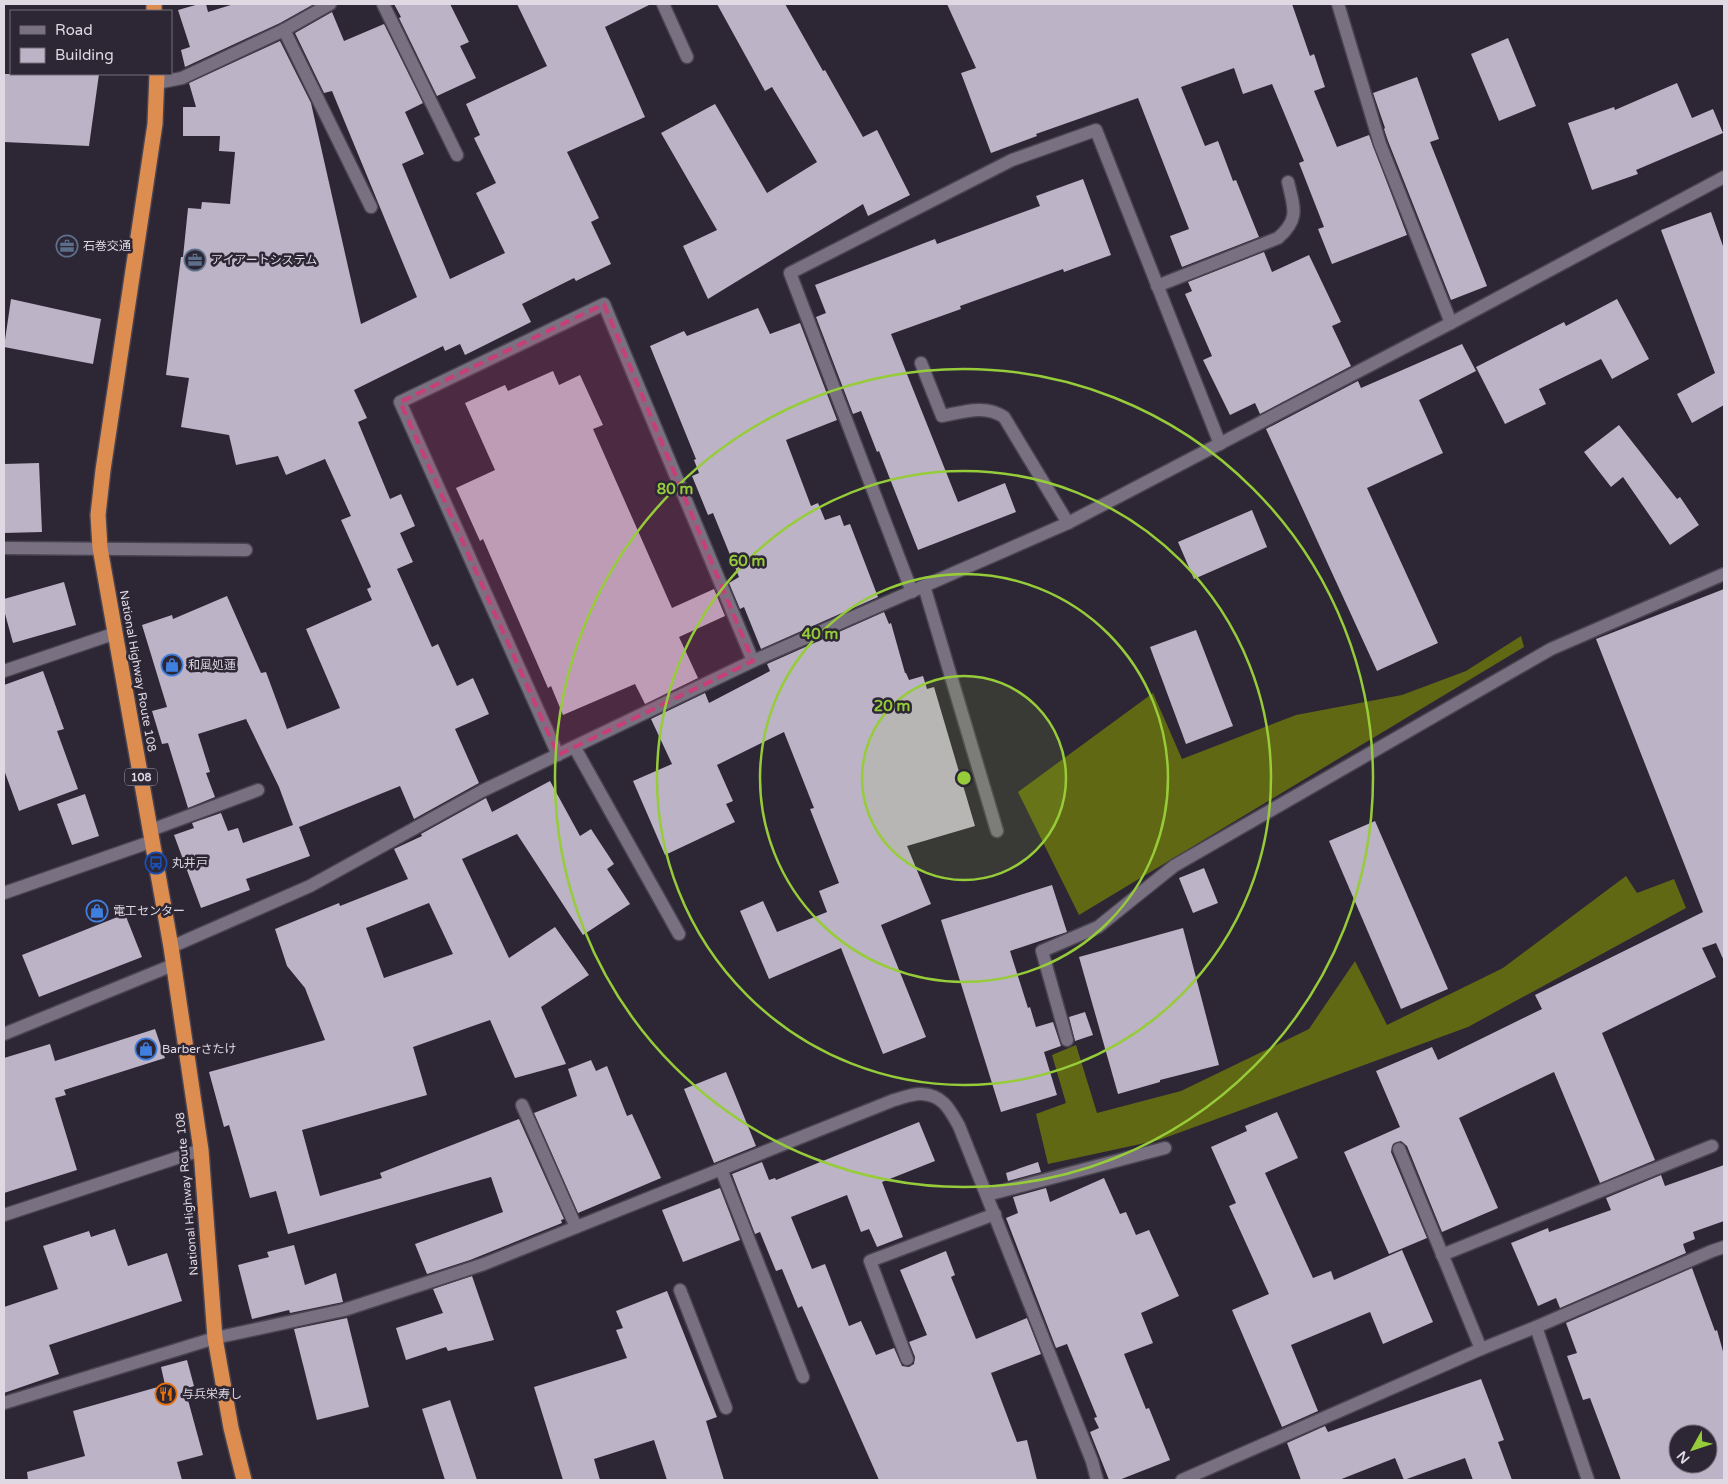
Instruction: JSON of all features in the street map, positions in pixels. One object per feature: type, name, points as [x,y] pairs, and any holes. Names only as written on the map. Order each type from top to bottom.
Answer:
[{"type":"highway","name":"National Highway Route 108","points":[[157,78],[155,124],[103,470],[98,515],[100,548],[171,947],[201,1150],[215,1338],[231,1428],[244,1480]]},
{"type":"street","points":[[157,78],[182,78],[284,30],[330,4]]},
{"type":"street","points":[[383,4],[457,155]]},
{"type":"street","points":[[663,4],[687,57]]},
{"type":"street","points":[[1338,4],[1380,144],[1451,323]]},
{"type":"street","points":[[284,30],[370,207]]},
{"type":"street","points":[[912,592],[790,274],[1012,160],[1096,130],[1220,444]]},
{"type":"street","points":[[171,947],[310,886],[482,791],[753,661],[1068,523],[1451,323],[1724,177]]},
{"type":"street","points":[[1157,286],[1278,238],[1288,230],[1295,211],[1288,182]]},
{"type":"street","points":[[558,755],[400,402],[604,304],[753,661]]},
{"type":"street","points":[[921,363],[942,416],[973,409],[995,412],[1004,417],[1068,523]]},
{"type":"street","points":[[4,548],[246,550]]},
{"type":"street","points":[[1067,1040],[1042,951],[1098,927],[1174,866],[1551,649],[1724,574]]},
{"type":"street","points":[[924,586],[997,831]]},
{"type":"street","points":[[4,671],[116,633]]},
{"type":"street","points":[[574,748],[679,934]]},
{"type":"street","points":[[4,893],[152,836],[258,790]]},
{"type":"street","points":[[4,1034],[173,966]]},
{"type":"street","points":[[4,1403],[215,1338],[344,1310],[484,1264],[894,1100],[921,1094],[939,1099],[948,1106],[959,1126],[1092,1461],[1097,1480]]},
{"type":"street","points":[[522,1104],[576,1227]]},
{"type":"street","points":[[1442,1255],[1712,1146]]},
{"type":"street","points":[[987,1195],[1165,1148]]},
{"type":"street","points":[[1399,1149],[1481,1349]]},
{"type":"street","points":[[4,1215],[201,1150]]},
{"type":"street","points":[[721,1169],[803,1377]]},
{"type":"street","points":[[907,1359],[870,1261],[995,1214]]},
{"type":"street","points":[[1182,1480],[1481,1349],[1724,1247]]},
{"type":"street","points":[[680,1290],[726,1408]]},
{"type":"street","points":[[1536,1327],[1588,1480]]},
{"type":"highlighted area","points":[[604,304],[753,661],[558,755],[400,402]]},
{"type":"green space","points":[[1521,636],[1524,647],[1079,915],[1018,792],[1153,693],[1182,759],[1296,715],[1402,695],[1466,671]]},
{"type":"green space","points":[[1626,876],[1637,893],[1674,879],[1686,908],[1468,1027],[1159,1140],[1048,1164],[1036,1114],[1066,1103],[1052,1055],[1076,1045],[1097,1113],[1181,1091],[1309,1029],[1355,961],[1387,1025],[1503,968]]},
{"type":"building","points":[[206,4],[208,12],[234,4],[314,4],[280,23],[185,67],[181,50],[190,47],[178,10]]},
{"type":"building","points":[[394,4],[450,4],[469,42],[460,46],[476,78],[437,96]]},
{"type":"building","points":[[517,4],[651,4],[605,27],[645,117],[567,152],[599,218],[591,222],[611,264],[576,281],[574,278],[522,304],[531,322],[465,355],[460,344],[445,351],[443,346],[354,390],[367,418],[358,422],[390,499],[401,494],[415,526],[400,533],[413,562],[397,569],[432,647],[438,644],[457,686],[473,678],[489,714],[455,729],[479,783],[414,819],[400,786],[299,827],[310,856],[246,879],[250,890],[201,908],[174,835],[194,828],[192,823],[221,813],[228,831],[238,828],[243,843],[293,825],[279,787],[246,719],[198,734],[210,772],[206,773],[215,797],[188,808],[168,743],[162,744],[152,711],[167,707],[142,625],[172,615],[173,619],[227,596],[261,673],[266,672],[287,729],[340,708],[306,629],[372,600],[367,589],[371,587],[341,520],[351,516],[325,459],[286,475],[278,456],[236,465],[229,435],[181,427],[189,378],[166,375],[188,208],[201,209],[202,202],[230,204],[235,152],[219,151],[220,136],[183,136],[183,107],[196,107],[189,83],[280,41],[311,103],[361,324],[417,297],[332,91],[324,93],[295,33],[332,12],[344,41],[384,24],[423,103],[405,112],[424,154],[402,164],[450,279],[505,253],[476,193],[496,183],[474,138],[480,135],[466,104],[547,66]]},
{"type":"building","points":[[717,4],[785,4],[863,137],[877,130],[910,195],[868,216],[863,204],[708,299],[683,246],[717,230],[661,133],[715,104],[767,193],[817,162],[772,87],[765,91]]},
{"type":"building","points":[[947,4],[1292,4],[1310,56],[1314,54],[1325,87],[1314,91],[1337,147],[1369,135],[1407,235],[1332,264],[1318,229],[1324,227],[1299,163],[1304,161],[1272,84],[1243,94],[1234,68],[1181,87],[1205,146],[1218,141],[1233,181],[1236,180],[1259,237],[1182,267],[1170,236],[1189,229],[1138,98],[1036,134],[1037,136],[991,153],[961,73],[976,68]]},
{"type":"building","points":[[1508,38],[1536,106],[1499,121],[1471,54]]},
{"type":"building","points":[[4,74],[99,75],[89,146],[4,142]]},
{"type":"building","points":[[1417,77],[1439,139],[1430,142],[1487,286],[1451,300],[1388,141],[1373,93]]},
{"type":"building","points":[[1677,83],[1692,118],[1713,109],[1723,133],[1636,170],[1638,174],[1592,190],[1568,123],[1614,107],[1615,110]]},
{"type":"building","points":[[1083,179],[1111,255],[1064,272],[1063,269],[960,306],[961,309],[891,334],[958,502],[1005,483],[1016,512],[918,550],[861,411],[853,414],[816,317],[826,313],[815,285],[935,239],[937,244],[1040,206],[1036,196]]},
{"type":"building","points":[[1711,212],[1724,249],[1724,405],[1692,423],[1677,394],[1715,373],[1661,230]]},
{"type":"building","points":[[1264,252],[1272,272],[1309,255],[1341,322],[1332,326],[1351,366],[1260,414],[1255,403],[1230,415],[1203,360],[1212,356],[1185,294],[1192,291],[1188,282]]},
{"type":"building","points":[[11,299],[101,319],[93,364],[4,347]]},
{"type":"building","points":[[1617,299],[1649,359],[1612,379],[1601,359],[1539,389],[1546,404],[1505,424],[1476,367],[1564,322],[1566,326]]},
{"type":"building","points":[[758,308],[770,334],[800,323],[837,420],[786,440],[811,506],[818,503],[825,520],[840,515],[844,526],[850,524],[878,597],[761,649],[744,607],[740,609],[729,583],[739,577],[713,513],[708,515],[692,476],[699,473],[694,460],[696,459],[650,346],[684,331],[687,336]]},
{"type":"building","points":[[1462,344],[1476,371],[1419,400],[1443,453],[1367,488],[1438,643],[1377,671],[1266,429],[1358,381],[1361,388]]},
{"type":"building","points":[[553,371],[559,385],[580,375],[603,425],[593,429],[672,608],[714,589],[725,616],[679,637],[698,678],[645,704],[635,684],[563,715],[551,686],[548,688],[483,539],[480,541],[456,488],[495,470],[465,403],[505,385],[508,391]]},
{"type":"building","points":[[1619,425],[1677,499],[1680,497],[1699,525],[1670,545],[1623,477],[1611,487],[1584,452]]},
{"type":"building","points":[[39,463],[42,532],[4,533],[4,464]]},
{"type":"building","points":[[1252,510],[1267,547],[1194,579],[1178,542]]},
{"type":"building","points":[[64,582],[76,625],[13,643],[4,610],[4,599]]},
{"type":"building","points":[[1724,589],[1724,961],[1716,943],[1702,948],[1716,977],[1602,1033],[1655,1160],[1600,1183],[1554,1072],[1459,1118],[1498,1208],[1442,1232],[1407,1146],[1401,1141],[1393,1144],[1391,1152],[1427,1238],[1389,1254],[1344,1152],[1400,1127],[1376,1071],[1432,1047],[1438,1060],[1542,1009],[1535,995],[1703,912],[1596,639]]},
{"type":"building","points":[[884,612],[889,624],[891,623],[905,673],[909,680],[923,676],[927,689],[934,687],[975,826],[907,846],[931,904],[881,925],[926,1037],[883,1054],[841,948],[769,979],[740,911],[763,901],[777,932],[827,912],[819,891],[839,883],[810,809],[814,808],[784,732],[717,765],[733,801],[726,804],[735,822],[665,855],[633,781],[672,764],[651,719],[705,693],[709,703],[770,671],[767,664]]},
{"type":"building","points":[[1196,630],[1233,726],[1186,744],[1150,647]]},
{"type":"building","points":[[43,671],[64,729],[57,731],[78,789],[19,811],[4,770],[4,685]]},
{"type":"building","points":[[550,781],[580,836],[591,829],[614,864],[607,869],[630,904],[583,935],[517,834],[462,859],[509,958],[555,927],[589,975],[541,1007],[566,1064],[515,1078],[490,1020],[413,1047],[427,1095],[302,1130],[320,1196],[382,1178],[380,1173],[519,1119],[564,1219],[561,1220],[562,1223],[470,1260],[427,1274],[415,1244],[503,1212],[491,1177],[288,1234],[276,1191],[250,1198],[229,1125],[224,1127],[209,1072],[325,1040],[305,988],[287,966],[275,929],[339,903],[340,906],[408,879],[394,849],[422,836],[421,834],[486,798],[492,812]],"holes":[[[429,903],[453,954],[384,978],[366,928]]]},
{"type":"building","points":[[85,794],[99,836],[72,845],[57,804]]},
{"type":"building","points":[[1375,821],[1448,989],[1401,1009],[1329,841]]},
{"type":"building","points":[[1204,868],[1218,903],[1193,913],[1179,878]]},
{"type":"building","points":[[1052,885],[1067,932],[1010,951],[1036,1027],[1053,1022],[1061,1046],[1044,1052],[1057,1095],[1001,1112],[941,920]]},
{"type":"building","points":[[125,914],[142,957],[39,997],[22,955]]},
{"type":"building","points":[[1183,928],[1219,1065],[1160,1080],[1160,1082],[1118,1094],[1079,957]]},
{"type":"building","points":[[1085,1012],[1093,1035],[1075,1041],[1069,1017]]},
{"type":"building","points":[[155,1029],[165,1058],[64,1090],[66,1095],[55,1098],[77,1170],[4,1193],[4,1058],[50,1044],[55,1061]]},
{"type":"building","points":[[591,1060],[596,1071],[607,1066],[627,1116],[632,1114],[661,1178],[578,1213],[534,1113],[577,1096],[568,1069]]},
{"type":"building","points":[[726,1072],[756,1146],[714,1163],[684,1089]]},
{"type":"building","points":[[1277,1112],[1298,1158],[1265,1173],[1313,1278],[1331,1271],[1334,1280],[1402,1250],[1433,1322],[1383,1344],[1370,1312],[1291,1345],[1318,1411],[1282,1427],[1232,1310],[1269,1294],[1229,1206],[1236,1203],[1211,1147],[1247,1131],[1245,1126]]},
{"type":"building","points":[[919,1122],[935,1161],[882,1182],[903,1237],[877,1247],[869,1229],[861,1232],[847,1195],[791,1217],[812,1269],[825,1264],[849,1326],[861,1321],[876,1355],[894,1348],[902,1366],[909,1367],[914,1364],[915,1357],[909,1342],[927,1335],[900,1270],[946,1251],[955,1275],[951,1277],[976,1339],[1027,1318],[1041,1354],[991,1373],[1017,1442],[1027,1440],[1037,1480],[879,1480],[802,1306],[798,1308],[782,1269],[776,1271],[760,1232],[755,1234],[732,1174],[762,1162],[769,1180],[775,1178],[776,1180]]},
{"type":"building","points":[[1038,1162],[1041,1172],[1008,1181],[1006,1173]]},
{"type":"building","points":[[1724,1165],[1724,1221],[1693,1232],[1695,1239],[1683,1244],[1686,1253],[1560,1308],[1556,1298],[1538,1306],[1511,1243],[1548,1228],[1549,1232],[1611,1210],[1606,1198],[1661,1175],[1665,1186]]},
{"type":"building","points":[[1104,1178],[1120,1214],[1126,1212],[1136,1235],[1149,1230],[1179,1296],[1141,1313],[1153,1343],[1124,1354],[1146,1409],[1149,1408],[1170,1460],[1119,1480],[1109,1480],[1090,1432],[1099,1428],[1094,1418],[1097,1417],[1067,1344],[1056,1348],[1006,1218],[1018,1213],[1013,1197],[1046,1188],[1050,1202]]},
{"type":"building","points":[[720,1188],[740,1240],[683,1262],[662,1210]]},
{"type":"building","points":[[115,1229],[128,1266],[167,1253],[182,1301],[49,1345],[59,1374],[4,1393],[4,1307],[58,1289],[43,1246],[89,1231],[91,1237]]},
{"type":"building","points":[[294,1245],[305,1285],[336,1273],[343,1302],[290,1313],[289,1310],[252,1319],[238,1265],[269,1257],[267,1252]]},
{"type":"building","points":[[1692,1268],[1715,1331],[1717,1330],[1724,1355],[1724,1480],[1621,1480],[1590,1398],[1583,1400],[1567,1356],[1577,1353],[1566,1323]]},
{"type":"building","points":[[472,1276],[494,1340],[448,1351],[446,1347],[406,1360],[396,1328],[443,1313],[433,1289]]},
{"type":"building","points":[[667,1291],[717,1417],[706,1421],[724,1480],[667,1480],[654,1440],[594,1459],[600,1480],[563,1480],[534,1387],[627,1358],[616,1330],[623,1328],[616,1311]]},
{"type":"building","points":[[347,1318],[369,1407],[317,1420],[294,1329]]},
{"type":"building","points":[[187,1360],[194,1386],[185,1389],[203,1455],[177,1462],[182,1480],[28,1480],[27,1472],[85,1456],[73,1411],[165,1385],[161,1367]]},
{"type":"building","points":[[1481,1379],[1504,1440],[1498,1442],[1512,1480],[1473,1480],[1465,1458],[1404,1480],[1395,1458],[1339,1480],[1301,1480],[1287,1443],[1325,1426],[1328,1432]]},
{"type":"building","points":[[450,1400],[477,1480],[445,1480],[422,1409]]},
{"type":"place","name":"石巻交通","points":[[67,246]]},
{"type":"place","name":"アイアートシステム","points":[[195,260]]},
{"type":"place","name":"和風処蓮","points":[[172,665]]},
{"type":"place","name":"丸井戸","points":[[156,863]]},
{"type":"place","name":"電工センター","points":[[97,911]]},
{"type":"place","name":"Barberさたけ","points":[[146,1049]]},
{"type":"place","name":"与兵栄寿し","points":[[166,1394]]}]
